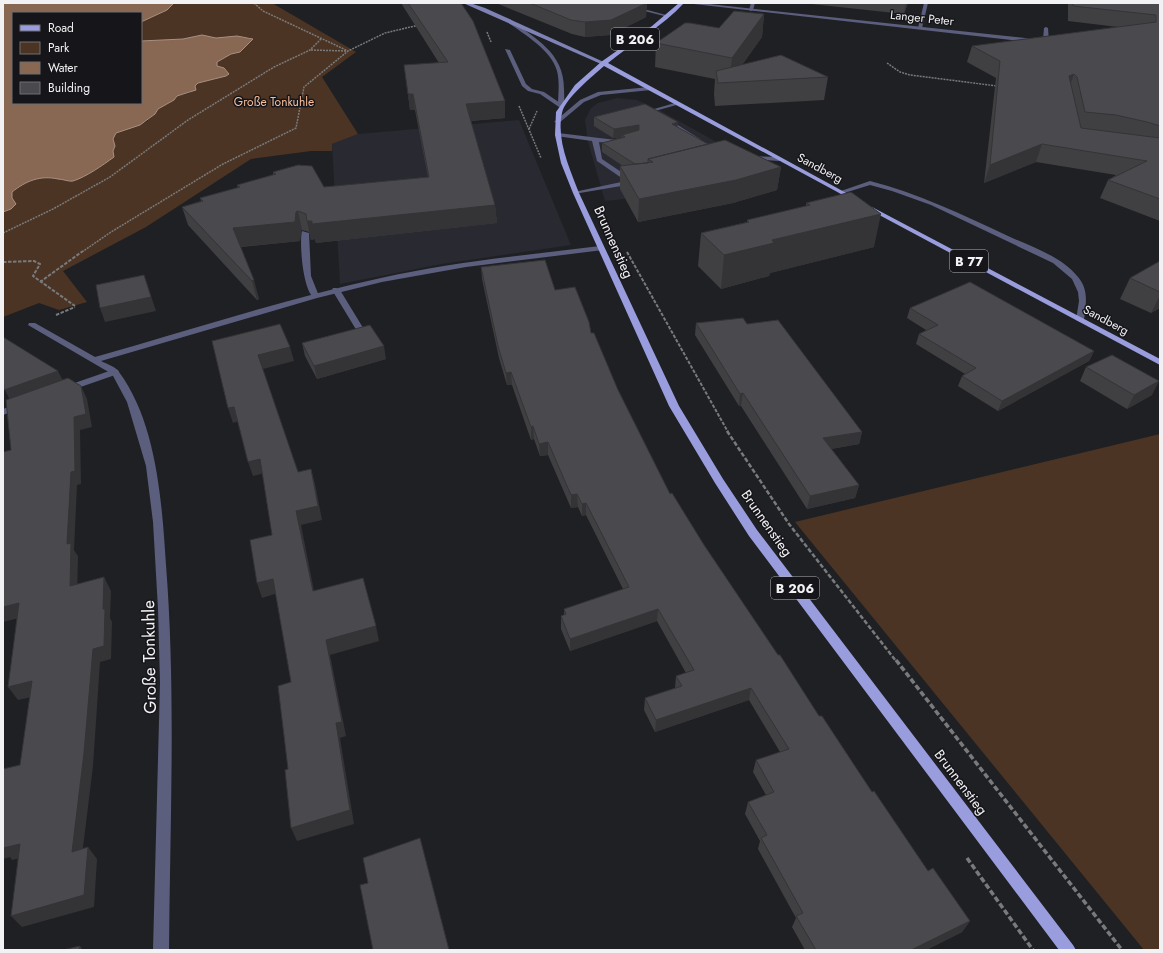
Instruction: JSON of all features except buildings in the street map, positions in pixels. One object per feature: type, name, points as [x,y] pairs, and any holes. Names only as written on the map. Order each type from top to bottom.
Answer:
[{"type":"main road","name":"Sandberg","points":[[465,3],[508,20],[603,63],[779,159],[1160,362]]},
{"type":"main road","name":"B 206","points":[[603,63],[668,16],[682,3]]},
{"type":"main road","name":"Brunnenstieg","points":[[603,63],[577,86],[561,106],[557,122],[558,135],[564,163],[576,193],[674,406],[753,533],[1068,950]]},
{"type":"street","points":[[614,3],[668,16]]},
{"type":"street","name":"Langer Peter","points":[[687,3],[1046,42],[1046,28]]},
{"type":"street","points":[[751,10],[753,3]]},
{"type":"street","points":[[920,28],[926,3]]},
{"type":"street","points":[[508,20],[547,51],[558,66],[561,86],[561,106]]},
{"type":"street","points":[[506,50],[524,85],[530,90],[542,93],[561,106]]},
{"type":"street","points":[[557,122],[582,101],[600,93],[649,89]]},
{"type":"street","points":[[677,104],[650,111],[705,144]]},
{"type":"street","points":[[558,135],[616,142],[629,138]]},
{"type":"street","points":[[595,139],[600,160],[631,182]]},
{"type":"street","points":[[744,158],[779,159]]},
{"type":"street","points":[[576,193],[638,180]]},
{"type":"street","points":[[841,192],[870,183],[894,190],[933,204],[1056,261],[1075,278],[1082,292],[1083,301],[1080,320]]},
{"type":"street","points":[[305,233],[307,276],[314,296]]},
{"type":"street","points":[[94,360],[336,290],[466,265],[600,248]]},
{"type":"street","points":[[336,290],[364,336]]},
{"type":"street","points":[[32,325],[115,372]]},
{"type":"street","points":[[56,393],[115,372]]},
{"type":"street","name":"Große Tonkuhle","points":[[115,372],[132,402],[144,439],[152,473],[162,563],[166,683],[161,950]]},
{"type":"street","points":[[3,412],[26,404]]},
{"type":"path","points":[[254,3],[263,11],[348,51]]},
{"type":"path","points":[[40,282],[111,232],[223,164],[296,128],[304,87],[348,51],[385,33],[423,24]]},
{"type":"path","points":[[3,233],[53,209],[110,177],[188,120],[274,68],[310,50],[321,39]]},
{"type":"path","points":[[310,50],[348,51]]},
{"type":"path","points":[[887,63],[900,72],[910,75],[998,86]]},
{"type":"path","points":[[626,250],[729,434],[789,524],[1122,950]]},
{"type":"path","points":[[3,262],[34,261],[40,264],[33,276],[75,306]]},
{"type":"shaded area","points":[[617,98],[637,100],[661,111],[765,169],[671,194],[605,201],[588,142],[585,120],[591,108],[598,103]]},
{"type":"shaded area","points":[[519,120],[571,245],[442,264],[340,284],[332,144],[358,134]]},
{"type":"green space","name":"Große Tonkuhle","points":[[174,3],[272,3],[356,52],[322,77],[358,134],[332,144],[332,151],[311,151],[251,159],[146,227],[63,271],[87,302],[59,310],[39,303],[3,317],[3,212],[11,209],[12,192],[21,185],[33,179],[45,177],[57,178],[113,151],[115,146],[113,139],[116,133],[146,122],[158,109],[174,100],[177,96],[190,93],[198,83],[226,76],[224,68],[217,66],[217,62],[231,54],[240,52],[253,39],[248,37],[216,38],[202,35],[183,39],[142,41],[142,22],[167,10]]},
{"type":"green space","points":[[1160,434],[1160,950],[1144,950],[795,522]]},
{"type":"water","name":"Große Tonkuhle","points":[[3,3],[174,3],[167,10],[142,22],[142,12],[12,12],[12,104],[142,104],[142,41],[183,39],[202,35],[216,38],[237,36],[253,39],[240,52],[231,54],[217,62],[217,66],[224,68],[229,74],[198,83],[195,86],[196,90],[177,96],[174,100],[158,109],[155,114],[140,125],[116,133],[113,139],[115,146],[113,151],[114,157],[105,164],[89,174],[73,181],[39,178],[28,182],[12,192],[12,198],[16,204],[11,209],[3,212]]}]
